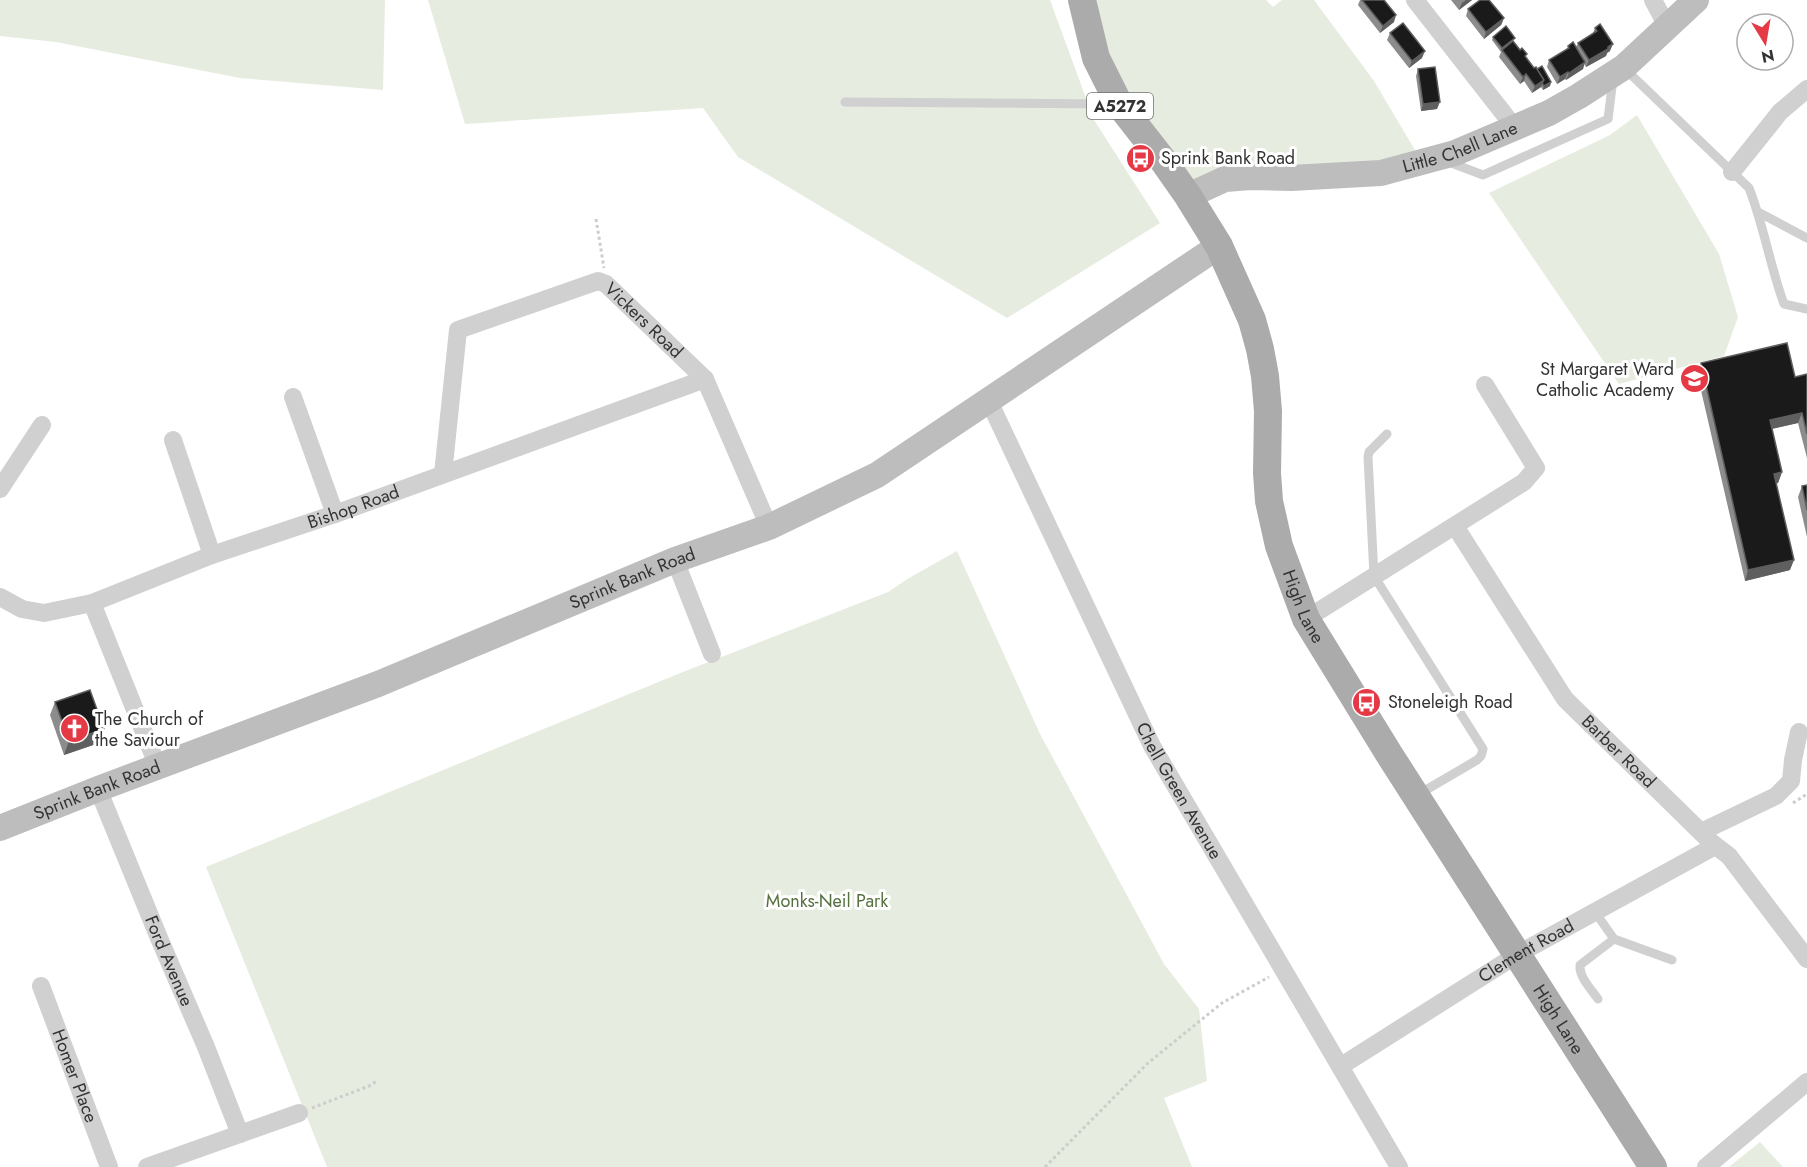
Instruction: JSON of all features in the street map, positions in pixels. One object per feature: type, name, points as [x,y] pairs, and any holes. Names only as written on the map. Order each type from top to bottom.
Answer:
[{"type":"main road","name":"High Lane","points":[[1082,0],[1096,58],[1119,104],[1188,196],[1219,246],[1252,320],[1260,350],[1268,411],[1269,501],[1279,546],[1306,620],[1653,1167]]},
{"type":"street","points":[[1415,0],[1515,128]]},
{"type":"street","points":[[1653,0],[1668,28]]},
{"type":"street","name":"Little Chell Lane","points":[[1188,196],[1225,179],[1381,173],[1455,153],[1549,113],[1619,70],[1668,28],[1696,0]]},
{"type":"street","points":[[1732,172],[1780,112],[1807,89]]},
{"type":"street","name":"Sprink Bank Road","points":[[0,828],[378,684],[675,560],[769,527],[877,475],[1219,246]]},
{"type":"street","name":"Vickers Road","points":[[443,474],[458,330],[598,281],[606,284],[705,379],[769,527]]},
{"type":"street","name":"Bishop Road","points":[[0,597],[22,609],[44,613],[92,603],[212,555],[335,514],[705,379]]},
{"type":"street","points":[[1306,620],[1524,482],[1536,468],[1485,385]]},
{"type":"street","points":[[293,397],[335,514]]},
{"type":"street","name":"Chell Green Avenue","points":[[988,399],[1152,746],[1399,1167]]},
{"type":"street","points":[[0,489],[42,425]]},
{"type":"street","points":[[173,440],[212,555]]},
{"type":"street","name":"Barber Road","points":[[1455,526],[1565,699],[1715,846],[1729,856],[1807,959]]},
{"type":"street","points":[[675,560],[712,654]]},
{"type":"street","points":[[92,603],[158,767]]},
{"type":"street","points":[[1701,832],[1776,796],[1791,782],[1799,732]]},
{"type":"street","name":"Ford Avenue","points":[[98,789],[240,1134]]},
{"type":"street","name":"Clement Road","points":[[1341,1066],[1518,954],[1715,846]]},
{"type":"street","name":"Homer Place","points":[[41,986],[109,1167]]},
{"type":"street","points":[[1706,1167],[1807,1082]]},
{"type":"street","points":[[147,1167],[299,1113]]},
{"type":"lane","points":[[1436,158],[1483,175],[1608,119],[1619,70],[1749,188],[1784,304],[1807,309]]},
{"type":"lane","points":[[845,102],[1119,104]]},
{"type":"lane","points":[[1758,212],[1807,238]]},
{"type":"lane","points":[[1387,434],[1369,452],[1368,457],[1374,576],[1483,748],[1483,753],[1477,760],[1416,796]]},
{"type":"lane","points":[[1594,912],[1614,939],[1672,960]]},
{"type":"lane","points":[[1598,999],[1581,975],[1581,965],[1614,939]]},
{"type":"path","points":[[596,219],[606,284]]},
{"type":"path","points":[[1045,1167],[1148,1063],[1222,1003],[1282,969]]},
{"type":"path","points":[[299,1113],[369,1086],[376,1081]]},
{"type":"green space","points":[[0,0],[385,0],[383,90],[240,78],[56,42],[0,36]]},
{"type":"green space","points":[[428,0],[1050,0],[1094,120],[1160,223],[1007,318],[738,157],[703,108],[465,124]]},
{"type":"green space","points":[[1082,0],[1266,0],[1273,7],[1282,0],[1314,0],[1374,81],[1422,162],[1188,196],[1162,159]]},
{"type":"green space","points":[[1637,115],[1719,254],[1738,317],[1724,356],[1619,384],[1489,193],[1610,135]]},
{"type":"green space","name":"Monks-Neil Park","points":[[957,551],[1040,734],[1164,964],[1199,1009],[1207,1081],[1164,1098],[1192,1167],[327,1167],[206,867],[683,672],[888,592]]},
{"type":"green space","points":[[1760,1142],[1783,1167],[1729,1167]]},
{"type":"building","points":[[1362,0],[1384,0],[1396,15],[1383,26]]},
{"type":"building","points":[[1480,0],[1489,0],[1504,18],[1486,32],[1468,9]]},
{"type":"building","points":[[1403,23],[1425,51],[1412,61],[1390,33]]},
{"type":"building","points":[[1600,24],[1613,44],[1589,60],[1578,43],[1597,31],[1595,28]]},
{"type":"building","points":[[1506,26],[1515,38],[1502,48],[1493,37]]},
{"type":"building","points":[[1513,41],[1520,50],[1522,48],[1527,54],[1525,56],[1544,80],[1535,86],[1526,74],[1523,77],[1502,50]]},
{"type":"building","points":[[1573,42],[1585,62],[1560,77],[1549,60],[1569,48],[1568,46]]},
{"type":"building","points":[[1542,66],[1551,82],[1544,86],[1542,83],[1544,80],[1537,69]]},
{"type":"building","points":[[1435,67],[1440,102],[1423,104],[1418,69]]},
{"type":"building","points":[[1787,343],[1795,377],[1807,374],[1807,434],[1802,413],[1770,420],[1782,472],[1774,474],[1794,560],[1748,570],[1701,363]]},
{"type":"building","points":[[1807,485],[1807,510],[1802,486]]},
{"type":"building","points":[[90,690],[104,729],[69,741],[55,702]]},
{"type":"place","name":"Sprink Bank Road","points":[[1140,158]]},
{"type":"place","name":"St Margaret Ward Catholic Academy","points":[[1695,379]]},
{"type":"place","name":"Stoneleigh Road","points":[[1367,702]]},
{"type":"place","name":"The Church of the Saviour","points":[[74,729]]}]
